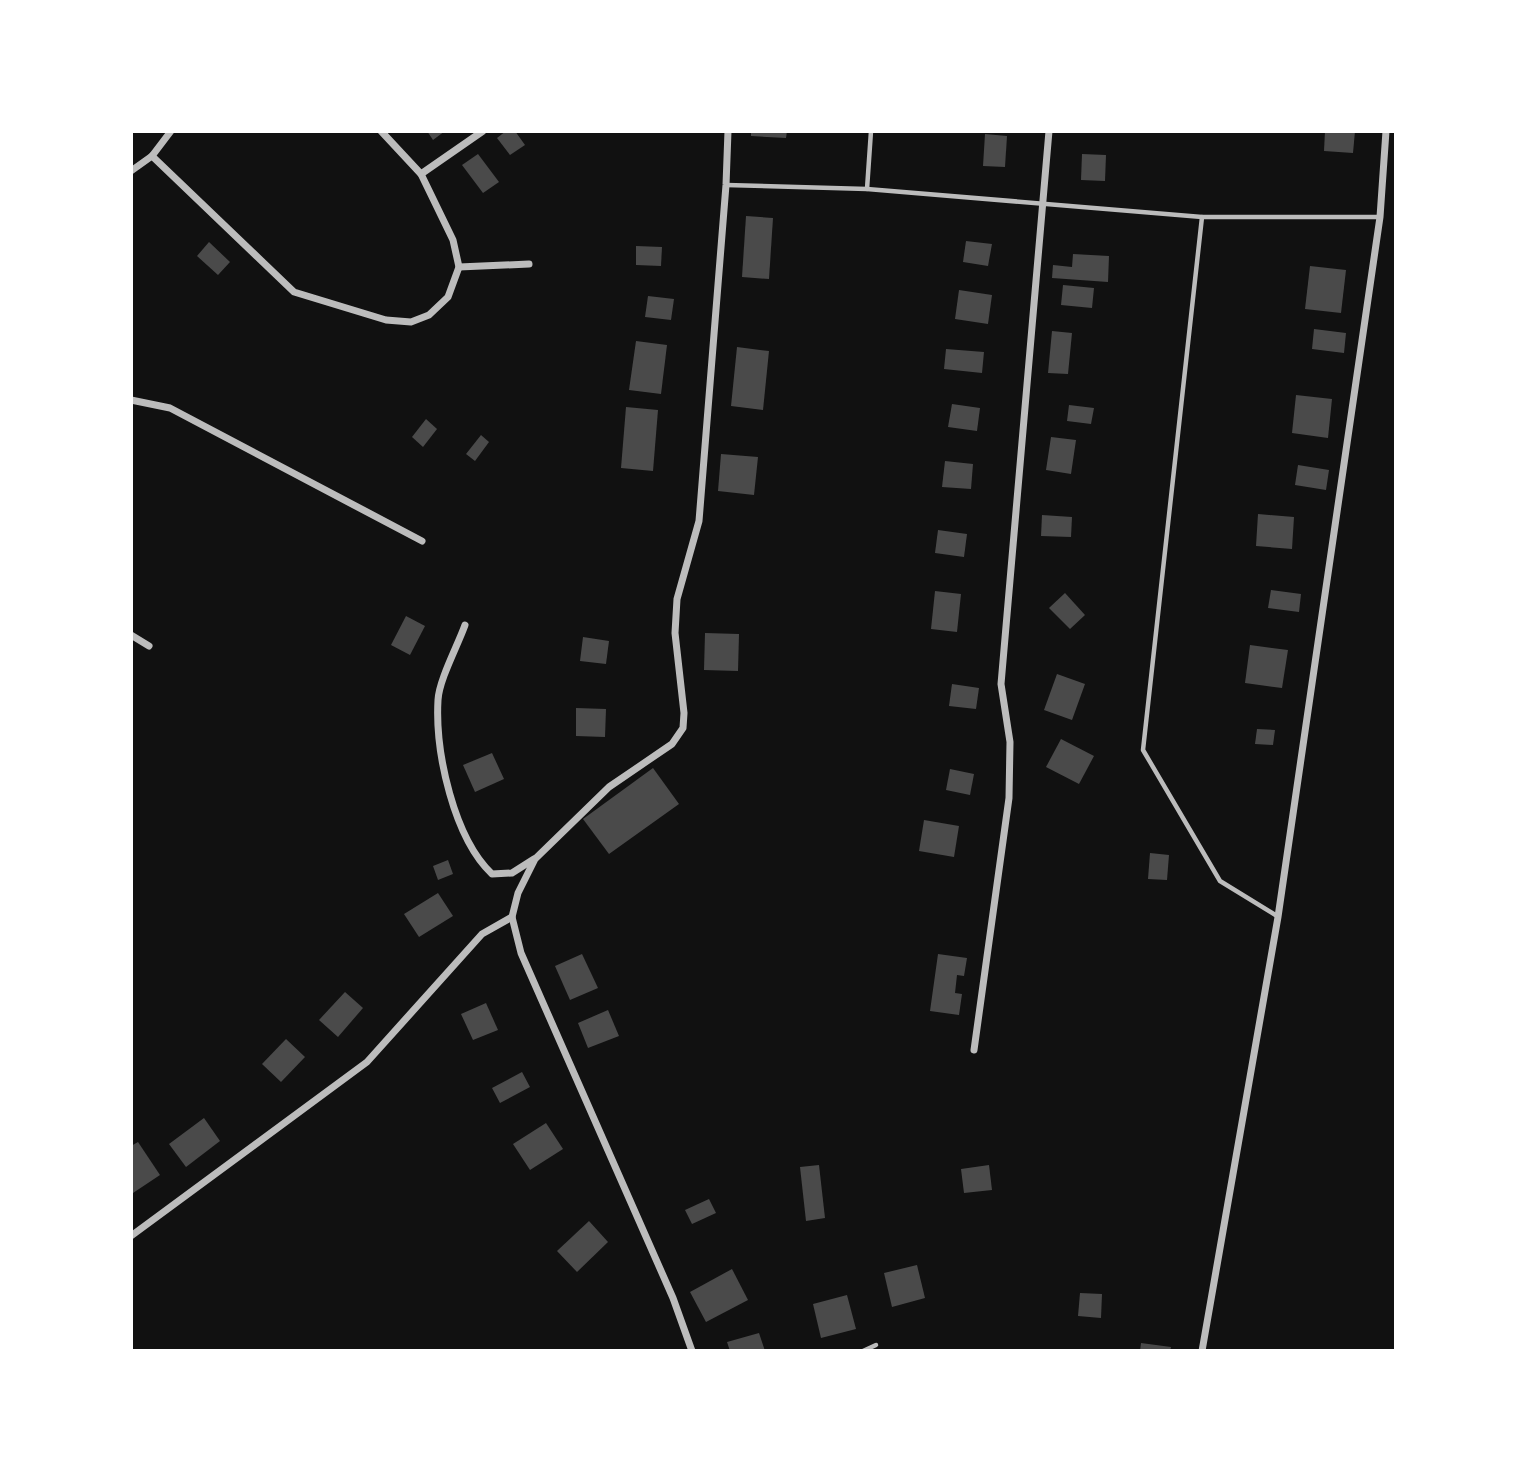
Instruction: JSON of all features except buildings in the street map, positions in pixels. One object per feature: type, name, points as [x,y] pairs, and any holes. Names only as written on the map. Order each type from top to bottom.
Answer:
[{"type":"street","points":[[131,171],[152,156],[171,131]]},
{"type":"street","points":[[152,156],[294,292],[386,320],[411,322],[429,314],[448,297],[460,267],[453,240],[421,174],[381,131]]},
{"type":"street","points":[[421,174],[483,131]]},
{"type":"street","points":[[465,625],[438,698],[440,748],[461,830],[475,858],[492,874],[512,873],[535,859],[609,787],[672,744],[683,728],[676,633],[677,599],[699,521],[728,131]]},
{"type":"street","points":[[974,1050],[1009,798],[1010,742],[1001,684],[1049,131]]},
{"type":"street","points":[[1202,1351],[1278,917],[1380,217],[1386,131]]},
{"type":"street","points":[[460,267],[529,264]]},
{"type":"street","points":[[132,401],[170,408],[422,541]]},
{"type":"street","points":[[131,635],[149,646]]},
{"type":"street","points":[[535,859],[518,893],[512,917],[521,953],[652,1250],[692,1351]]},
{"type":"street","points":[[131,1236],[367,1062],[482,934],[512,917]]},
{"type":"lane","points":[[867,189],[871,131]]},
{"type":"lane","points":[[726,185],[867,189],[1202,217],[1380,217]]},
{"type":"lane","points":[[1202,217],[1143,750],[1220,881],[1278,917]]},
{"type":"lane","points":[[863,1351],[876,1345]]}]
